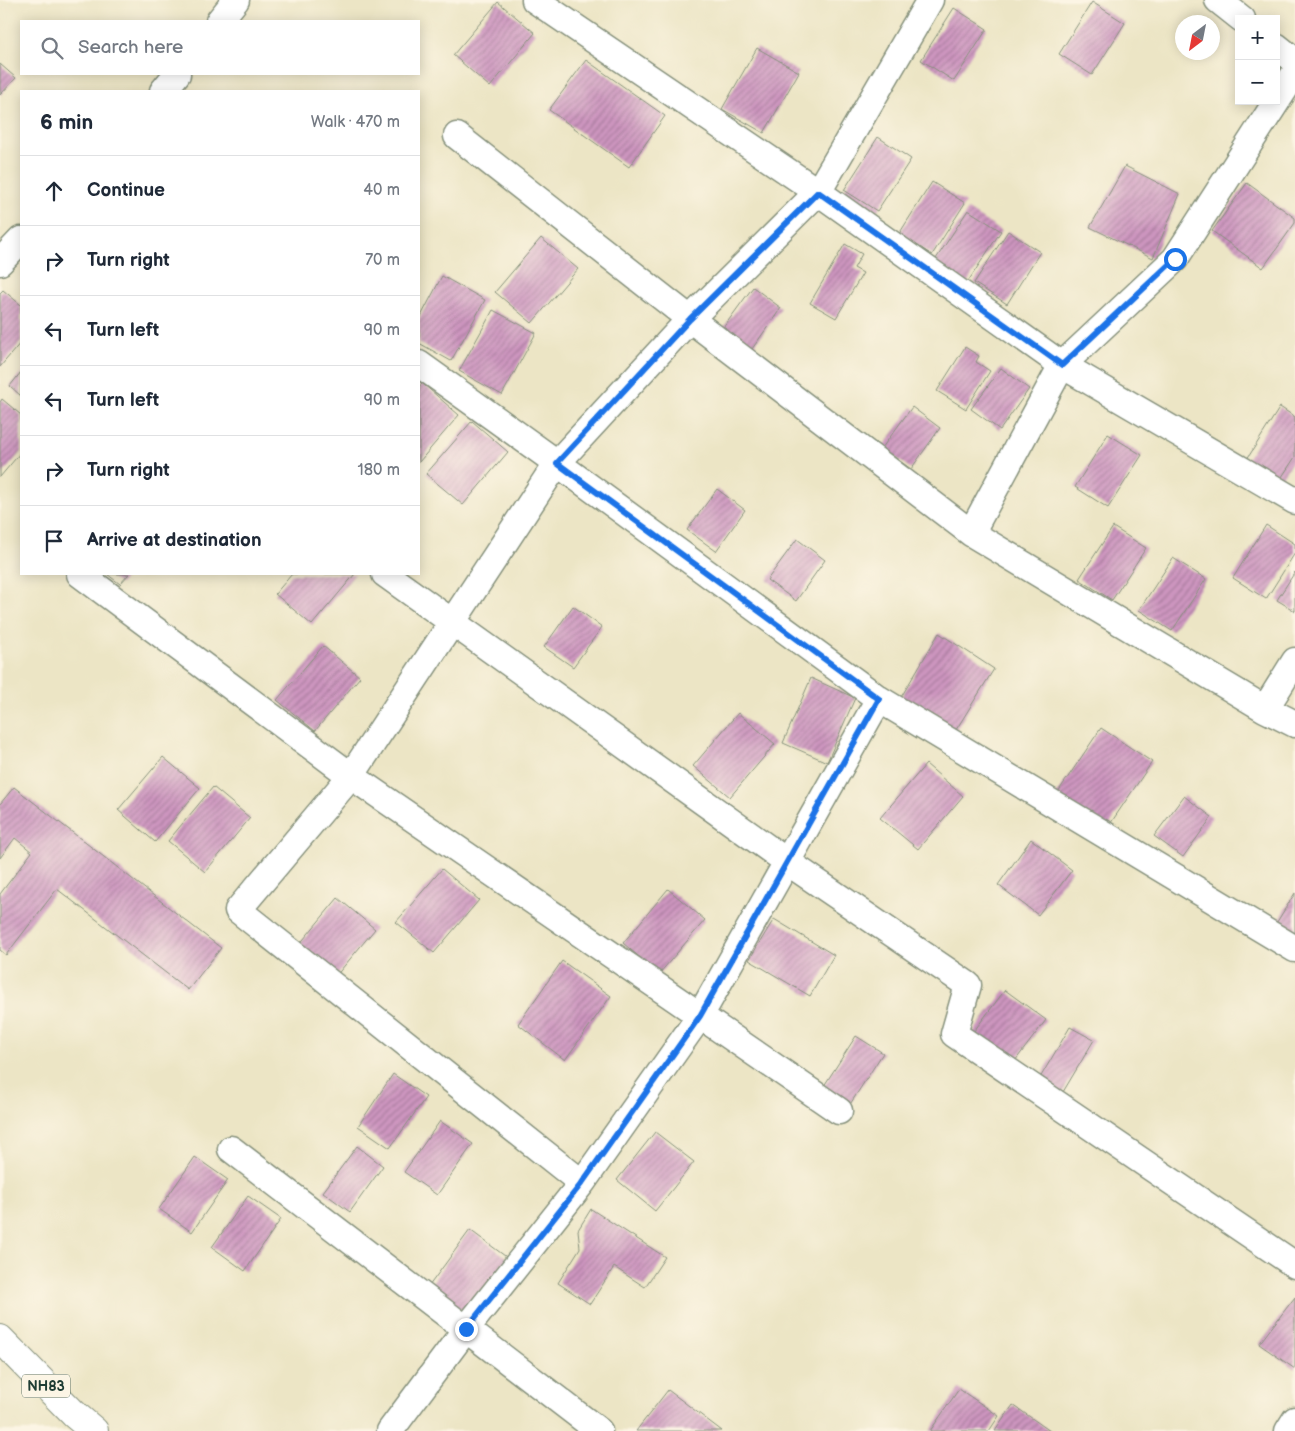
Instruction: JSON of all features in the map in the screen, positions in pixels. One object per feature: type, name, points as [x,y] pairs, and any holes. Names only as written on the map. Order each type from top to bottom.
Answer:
[{"type":"highway","name":"NH83","points":[[0,1339],[74,1414],[94,1431]]},
{"type":"street","points":[[220,20],[236,0]]},
{"type":"street","points":[[535,0],[818,192],[1062,365],[1295,502]]},
{"type":"street","points":[[582,1183],[238,910],[351,776],[557,463],[690,319],[818,192],[930,0]]},
{"type":"street","points":[[1218,0],[1237,15]]},
{"type":"street","points":[[1280,49],[1295,61]]},
{"type":"street","points":[[971,533],[1062,365],[1175,259],[1295,73]]},
{"type":"street","points":[[164,90],[176,75]]},
{"type":"street","points":[[458,136],[690,319],[971,533],[1265,709],[1295,724]]},
{"type":"street","points":[[0,262],[20,241]]},
{"type":"street","points":[[420,365],[879,699],[1295,949]]},
{"type":"street","points":[[81,575],[351,776],[839,1111]]},
{"type":"street","points":[[386,575],[786,860],[968,985],[954,1034],[1295,1265]]},
{"type":"street","points":[[1265,709],[1295,661]]},
{"type":"street","points":[[390,1431],[466,1329],[582,1183],[700,1016],[786,860],[879,699]]},
{"type":"street","points":[[231,1149],[599,1431]]},
{"type":"street","points":[[1288,1431],[1295,1420]]},
{"type":"building","points":[[498,2],[535,33],[490,87],[453,55]]},
{"type":"building","points":[[1092,2],[1125,23],[1092,75],[1059,54]]},
{"type":"building","points":[[954,8],[987,29],[954,81],[921,60]]},
{"type":"building","points":[[757,48],[799,72],[764,133],[722,109]]},
{"type":"building","points":[[586,60],[665,116],[629,167],[549,110]]},
{"type":"building","points":[[0,64],[16,78],[0,95]]},
{"type":"building","points":[[878,137],[911,159],[877,211],[844,190]]},
{"type":"building","points":[[1125,166],[1180,194],[1153,258],[1090,227]]},
{"type":"building","points":[[932,182],[965,203],[932,255],[899,234]]},
{"type":"building","points":[[1247,183],[1295,218],[1295,223],[1263,268],[1212,231]]},
{"type":"building","points":[[968,210],[1001,231],[967,283],[934,262]]},
{"type":"building","points":[[1008,231],[1040,252],[1007,304],[974,283]]},
{"type":"building","points":[[541,238],[578,269],[532,323],[495,292]]},
{"type":"building","points":[[845,244],[862,254],[854,268],[863,273],[836,318],[810,303]]},
{"type":"building","points":[[442,276],[485,300],[451,361],[420,344],[420,318]]},
{"type":"building","points":[[753,287],[781,308],[752,349],[723,328]]},
{"type":"building","points":[[3,290],[20,304],[20,343],[0,367],[0,293]]},
{"type":"building","points":[[493,310],[536,333],[502,395],[459,371]]},
{"type":"building","points":[[965,347],[979,356],[976,362],[990,371],[966,409],[937,391]]},
{"type":"building","points":[[1001,368],[1029,389],[1000,430],[971,409]]},
{"type":"building","points":[[20,373],[20,395],[10,386]]},
{"type":"building","points":[[422,383],[459,415],[420,461],[420,386]]},
{"type":"building","points":[[2,399],[20,414],[20,453],[0,477],[0,402]]},
{"type":"building","points":[[912,407],[940,428],[911,469],[882,448]]},
{"type":"building","points":[[1280,407],[1295,417],[1295,457],[1280,480],[1247,459]]},
{"type":"building","points":[[472,421],[508,452],[463,505],[426,474]]},
{"type":"building","points":[[1108,434],[1142,455],[1108,508],[1075,487]]},
{"type":"building","points":[[717,489],[745,510],[716,551],[687,530]]},
{"type":"building","points":[[1266,525],[1295,544],[1295,553],[1266,599],[1233,578]]},
{"type":"building","points":[[1113,527],[1146,548],[1112,600],[1079,579]]},
{"type":"building","points":[[797,539],[825,560],[796,601],[767,580]]},
{"type":"building","points":[[1173,558],[1206,579],[1172,631],[1139,610]]},
{"type":"building","points":[[1295,572],[1295,611],[1277,600]]},
{"type":"building","points":[[108,575],[128,575],[120,584]]},
{"type":"building","points":[[291,575],[354,575],[312,625],[275,594]]},
{"type":"building","points":[[573,606],[602,627],[573,667],[544,647]]},
{"type":"building","points":[[939,633],[994,669],[949,741],[897,704]]},
{"type":"building","points":[[323,646],[360,677],[315,731],[277,700]]},
{"type":"building","points":[[811,678],[855,698],[827,762],[783,743]]},
{"type":"building","points":[[738,713],[775,744],[730,797],[693,766]]},
{"type":"building","points":[[1101,728],[1152,762],[1104,833],[1054,798]]},
{"type":"building","points":[[163,757],[200,788],[155,842],[118,810]]},
{"type":"building","points":[[926,764],[963,796],[918,849],[880,818]]},
{"type":"building","points":[[14,787],[221,948],[188,990],[57,889],[6,955],[0,950],[0,894],[32,852],[15,838],[0,858],[0,804]]},
{"type":"building","points":[[213,787],[250,818],[205,872],[168,841]]},
{"type":"building","points":[[1184,796],[1212,817],[1183,857],[1154,836]]},
{"type":"building","points":[[1031,839],[1072,870],[1038,915],[998,885]]},
{"type":"building","points":[[442,869],[479,900],[434,953],[396,922]]},
{"type":"building","points":[[668,889],[705,920],[659,974],[623,943]]},
{"type":"building","points":[[1295,893],[1295,937],[1275,925]]},
{"type":"building","points":[[338,898],[375,929],[330,983],[293,952]]},
{"type":"building","points":[[774,919],[834,955],[810,996],[749,960]]},
{"type":"building","points":[[562,961],[611,996],[565,1060],[518,1024]]},
{"type":"building","points":[[1005,990],[1046,1020],[1012,1065],[971,1035]]},
{"type":"building","points":[[1070,1027],[1094,1040],[1060,1097],[1037,1083]]},
{"type":"building","points":[[856,1036],[883,1053],[847,1109],[820,1092]]},
{"type":"building","points":[[393,1074],[426,1097],[390,1148],[358,1126]]},
{"type":"building","points":[[440,1121],[473,1144],[437,1195],[404,1172]]},
{"type":"building","points":[[655,1132],[694,1162],[655,1211],[617,1180]]},
{"type":"building","points":[[357,1146],[383,1166],[350,1212],[323,1192]]},
{"type":"building","points":[[195,1157],[228,1180],[192,1232],[159,1209]]},
{"type":"building","points":[[248,1196],[281,1219],[245,1271],[212,1247]]},
{"type":"building","points":[[591,1209],[665,1257],[645,1287],[614,1267],[590,1304],[558,1283],[580,1248],[578,1230]]},
{"type":"building","points":[[470,1230],[509,1259],[467,1315],[429,1286]]},
{"type":"building","points":[[1295,1297],[1295,1369],[1259,1344]]},
{"type":"building","points":[[959,1389],[999,1416],[989,1431],[930,1431]]},
{"type":"building","points":[[668,1390],[722,1431],[636,1431]]},
{"type":"building","points":[[1013,1405],[1050,1431],[995,1431]]},
{"type":"route","points":[[466,1329],[582,1183],[700,1016],[786,860],[879,699],[557,463],[690,319],[818,192],[1062,365],[1175,259]]}]
